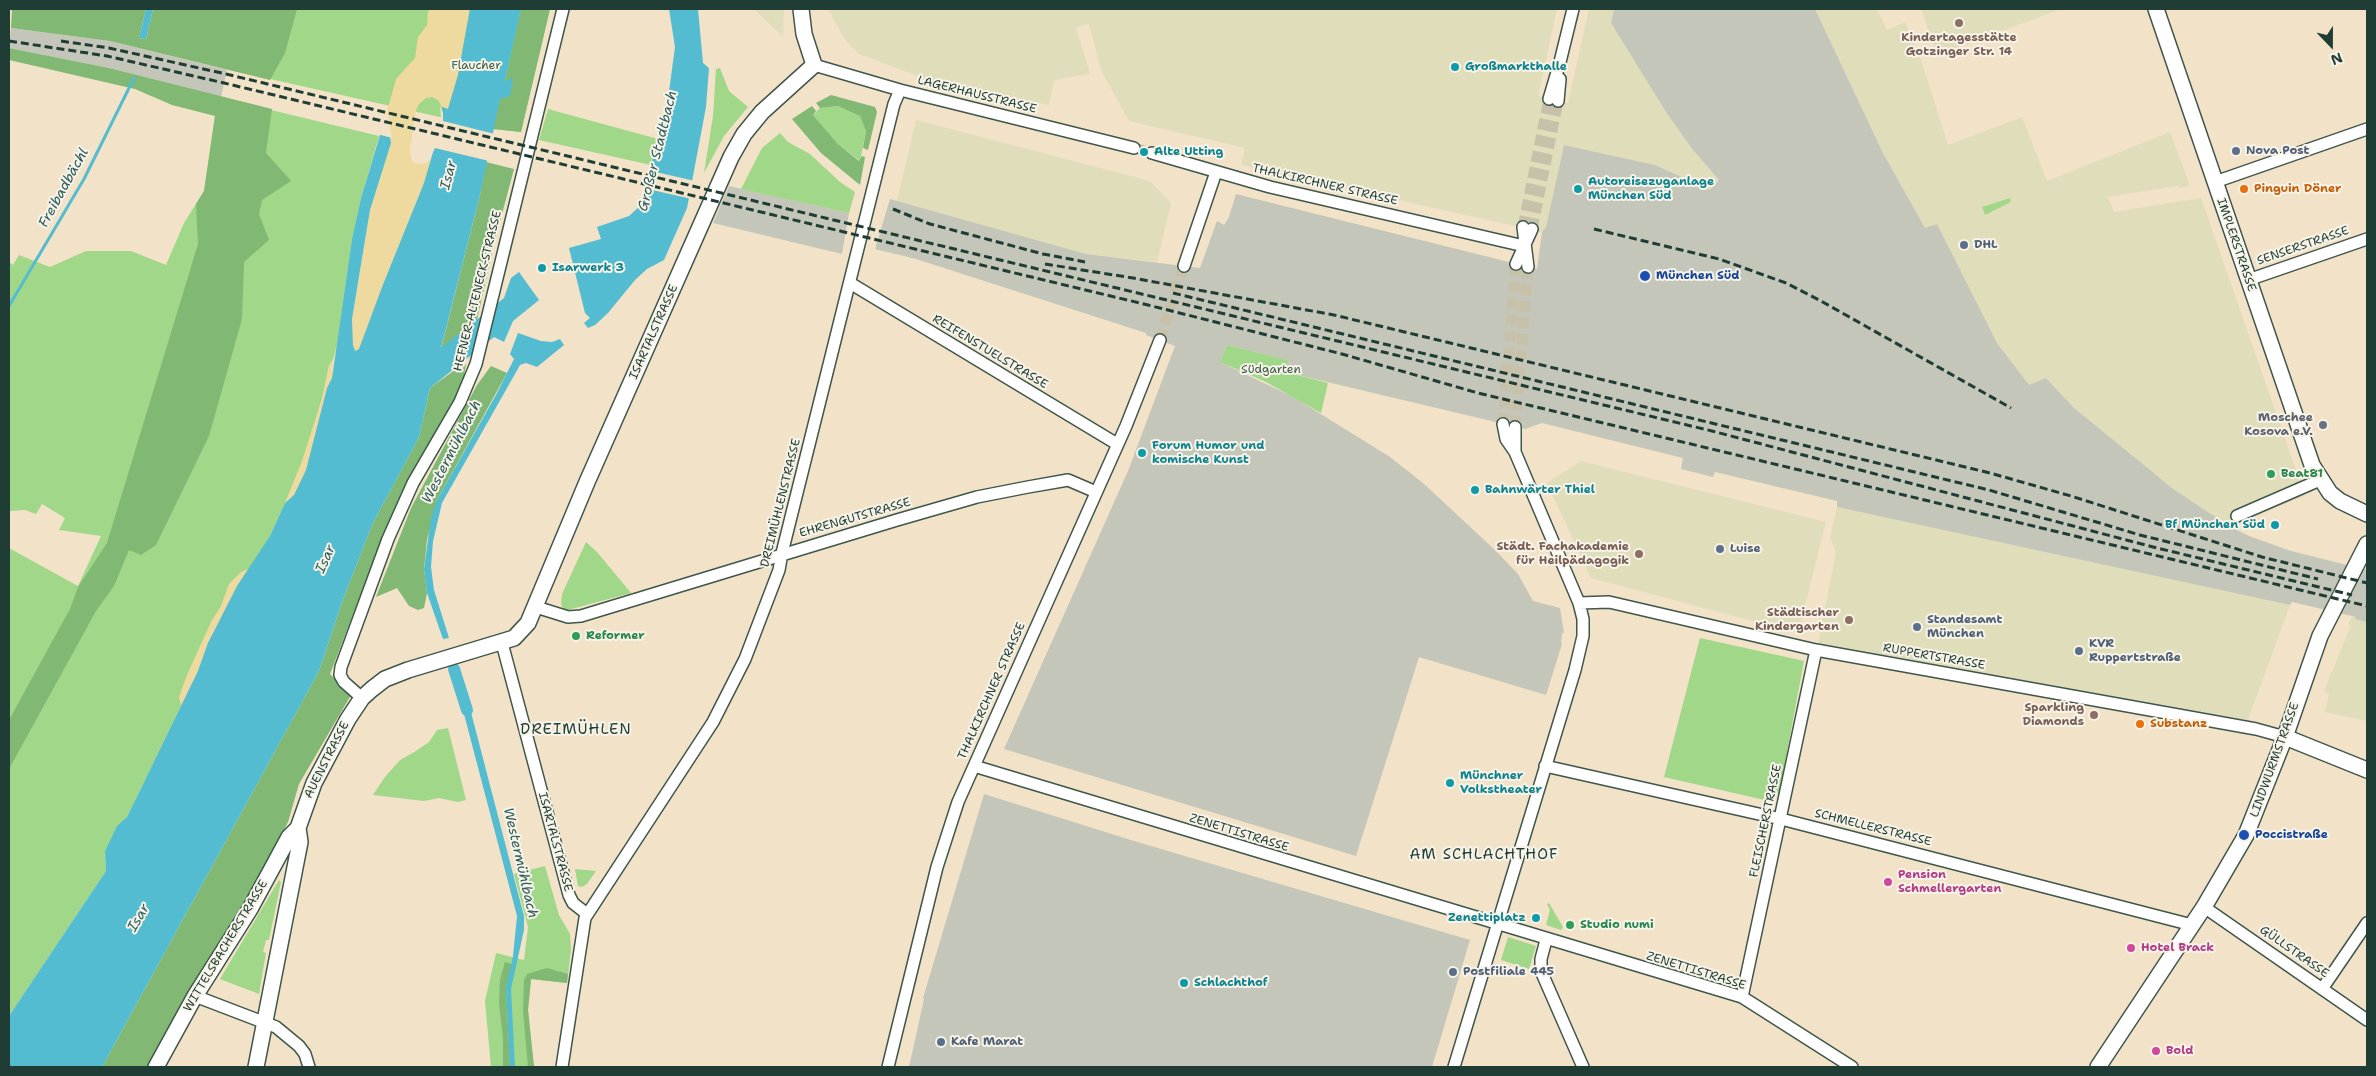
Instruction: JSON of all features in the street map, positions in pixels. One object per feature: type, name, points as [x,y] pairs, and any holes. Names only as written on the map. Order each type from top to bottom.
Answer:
[{"type":"main road","points":[[801,9],[804,34],[814,65]]},
{"type":"main road","name":"IMPLERSTRASSE","points":[[2156,9],[2305,448],[2320,480],[2335,498],[2364,510]]},
{"type":"main road","name":"ISARTALSTRASSE","points":[[528,623],[591,474],[731,157],[744,134],[762,112],[814,65]]},
{"type":"main road","name":"LINDWURMSTRASSE","points":[[2098,1067],[2204,907],[2246,835],[2286,736],[2320,636],[2367,544]]},
{"type":"main road","name":"AUENSTRASSE","points":[[256,1067],[300,842],[298,828],[314,782],[362,698],[372,689],[393,676],[502,643],[519,635],[528,623]]},
{"type":"main road","points":[[2286,736],[2367,770]]},
{"type":"main road","name":"WITTELSBACHERSTRASSE","points":[[156,1067],[195,996],[250,909],[289,837],[298,828]]},
{"type":"street","name":"HEFNER-ALTENECK-STRASSE","points":[[362,698],[344,682],[340,675],[341,667],[388,539],[424,460],[460,402],[478,355],[563,9]]},
{"type":"street","points":[[1553,100],[1573,9]]},
{"type":"street","name":"LAGERHAUSSTRASSE","points":[[814,65],[900,90],[1134,148]]},
{"type":"street","name":"DREIMÜHLENSTRASSE","points":[[587,914],[713,722],[745,659],[780,570],[782,553],[894,104],[900,90]]},
{"type":"street","points":[[2215,182],[2367,129]]},
{"type":"street","points":[[1152,153],[1216,172],[1184,266]]},
{"type":"street","name":"THALKIRCHNER STRASSE","points":[[1216,172],[1278,189],[1524,246]]},
{"type":"street","points":[[1522,265],[1528,228]]},
{"type":"street","name":"SENSERSTRASSE","points":[[2248,280],[2367,239]]},
{"type":"street","name":"REIFENSTUELSTRASSE","points":[[850,283],[1118,444]]},
{"type":"street","name":"THALKIRCHNER STRASSE","points":[[888,1067],[937,867],[956,809],[1118,444],[1160,340]]},
{"type":"street","points":[[1454,1067],[1581,647],[1583,627],[1579,603],[1515,452],[1506,439],[1503,424]]},
{"type":"street","points":[[1515,427],[1515,452]]},
{"type":"street","name":"EHRENGUTSTRASSE","points":[[536,607],[568,618],[580,616],[782,553],[978,497],[1045,483],[1070,480],[1096,492]]},
{"type":"street","points":[[2237,516],[2320,480]]},
{"type":"street","name":"RUPPERTSTRASSE","points":[[1579,603],[1609,602],[1816,650],[2286,736]]},
{"type":"street","name":"ISARTALSTRASSE","points":[[502,643],[567,888],[573,903],[587,914]]},
{"type":"street","name":"FLEISCHERSTRASSE","points":[[1742,997],[1816,650]]},
{"type":"street","name":"ZENETTISTRASSE","points":[[974,766],[1496,924]]},
{"type":"street","name":"SCHMELLERSTRASSE","points":[[1545,766],[1781,819],[2192,925]]},
{"type":"street","name":"GÜLLSTRASSE","points":[[2204,907],[2367,1020]]},
{"type":"street","points":[[562,1067],[583,922],[587,914]]},
{"type":"street","points":[[1496,924],[1546,940],[1540,962],[1541,971],[1583,1067]]},
{"type":"street","points":[[2322,989],[2367,924]]},
{"type":"street","name":"ZENETTISTRASSE","points":[[1546,940],[1742,997],[1852,1067]]},
{"type":"street","points":[[195,996],[265,1021],[276,1027],[299,1046],[305,1054],[309,1067]]},
{"type":"shaded area","points":[[754,9],[784,9],[783,37]]},
{"type":"shaded area","points":[[828,9],[1557,9],[1538,96],[1568,103],[1589,9],[1614,9],[1611,23],[1666,112],[1693,150],[1719,180],[1710,190],[1655,165],[1564,145],[1546,227],[1542,232],[1241,165],[1245,148],[1129,121],[1102,72],[1089,24],[1076,27],[1090,74],[1054,80],[1049,105],[923,78],[859,54],[846,41]]},
{"type":"shaded area","points":[[1614,9],[1815,9],[1883,153],[1925,228],[1937,224],[1997,343],[2029,385],[2046,378],[2073,407],[2172,488],[2229,526],[2249,536],[2291,551],[2367,570],[2367,622],[2355,619],[2356,617],[2292,602],[2290,605],[1837,507],[1837,501],[1715,472],[1713,477],[1681,469],[1683,458],[1542,423],[1525,429],[1285,372],[1287,360],[1227,345],[1220,362],[1295,398],[1390,457],[1423,483],[1496,551],[1518,574],[1533,601],[1560,608],[1564,633],[1562,633],[1562,644],[1546,695],[1419,657],[1356,856],[1004,749],[1128,471],[1175,346],[1146,335],[1146,333],[916,259],[875,249],[890,199],[1086,254],[1200,268],[1217,221],[1224,225],[1229,217],[1236,194],[1537,269],[1542,232],[1546,227],[1564,145],[1655,165],[1710,190],[1719,180],[1693,150],[1666,112],[1611,23]]},
{"type":"shaded area","points":[[1815,9],[1877,9],[1887,30],[1905,22],[1922,63],[1948,145],[2022,117],[2047,181],[2170,132],[2190,186],[2180,188],[2177,186],[2108,197],[2114,212],[2201,198],[2305,496],[2229,526],[2172,488],[2073,407],[2046,378],[2029,386],[1997,343],[1937,224],[1925,229],[1883,153]],"holes":[[[2010,199],[2011,202],[1985,214],[1982,207]]]},
{"type":"shaded area","name":"Kindertagesstätte Gotzinger Str. 14","points":[[1921,9],[2061,9],[1937,55]]},
{"type":"shaded area","points":[[11,28],[110,41],[227,70],[221,97],[109,68],[9,48]]},
{"type":"shaded area","points":[[916,120],[1150,181],[1171,203],[1157,262],[1086,254],[897,201]]},
{"type":"shaded area","points":[[729,186],[849,213],[842,254],[713,223]]},
{"type":"shaded area","points":[[1581,461],[1826,522],[1798,633],[1591,578],[1547,483]]},
{"type":"shaded area","points":[[1837,507],[2290,605],[2245,728],[1818,646],[1836,552],[1830,538]]},
{"type":"shaded area","points":[[2352,616],[2367,622],[2367,721],[2325,712],[2329,694],[2324,691],[2350,628],[2349,623]]},
{"type":"shaded area","points":[[984,794],[1134,841],[1470,940],[1432,1067],[909,1067],[923,998]]},
{"type":"green space","points":[[12,9],[146,9],[139,38],[146,39],[153,9],[297,9],[285,53],[270,80],[110,41],[11,28]]},
{"type":"green space","name":"Flaucher","points":[[246,9],[550,9],[521,132],[493,129],[230,70]]},
{"type":"green space","points":[[521,9],[550,9],[521,132],[493,129],[500,99],[512,79],[505,81]]},
{"type":"green space","points":[[9,48],[109,68],[272,109],[266,153],[291,181],[262,200],[259,214],[269,240],[244,262],[242,319],[209,436],[156,545],[141,555],[129,550],[114,586],[96,611],[9,769],[9,720],[70,609],[78,587],[107,543],[198,244],[196,204],[204,191],[215,116],[172,105],[135,89],[9,60]]},
{"type":"green space","points":[[720,68],[729,91],[748,107],[724,136],[704,173],[713,116],[716,69]]},
{"type":"green space","points":[[831,95],[875,107],[877,112],[868,150],[863,148],[866,131],[860,116],[838,106],[820,108],[816,103]]},
{"type":"green space","points":[[812,106],[816,111],[813,115],[838,144],[859,161],[862,156],[865,157],[860,185],[821,153],[792,119]]},
{"type":"green space","points":[[838,106],[860,116],[864,123],[866,131],[860,161],[838,144],[813,115],[820,108]]},
{"type":"green space","points":[[548,109],[658,139],[651,165],[539,140]]},
{"type":"green space","points":[[271,110],[379,136],[361,198],[352,239],[337,344],[306,470],[285,503],[270,536],[198,671],[127,817],[117,827],[105,851],[106,871],[9,1016],[9,548],[78,586],[101,536],[59,530],[65,518],[42,504],[36,514],[25,510],[9,511],[9,262],[13,265],[19,255],[50,267],[86,251],[131,251],[166,265],[184,223],[204,191],[215,116]]},
{"type":"green space","points":[[780,133],[788,142],[810,154],[840,182],[855,192],[849,213],[741,189],[762,148]]},
{"type":"green space","points":[[486,162],[514,169],[494,244],[477,320],[441,349],[480,195]]},
{"type":"green space","points":[[2010,198],[2011,202],[1985,215],[1982,207]]},
{"type":"green space","name":"Südgarten","points":[[1227,345],[1288,360],[1285,372],[1328,383],[1321,413],[1266,382],[1220,362]]},
{"type":"green space","points":[[466,364],[462,386],[387,526],[330,674],[351,695],[299,784],[288,822],[269,860],[151,1067],[102,1067],[319,671],[342,602],[372,525],[419,437],[430,388]]},
{"type":"green space","points":[[491,366],[507,373],[437,500],[427,540],[424,569],[427,593],[424,608],[418,610],[409,606],[397,588],[376,597],[411,508],[477,385]]},
{"type":"green space","points":[[586,542],[597,552],[631,593],[564,611],[561,604],[562,594]]},
{"type":"green space","points":[[1700,638],[1804,661],[1779,794],[1771,792],[1769,801],[1664,777]]},
{"type":"green space","points":[[448,728],[466,800],[458,802],[439,798],[424,801],[373,795],[400,760],[429,742],[437,730]]},
{"type":"green space","points":[[545,866],[559,915],[570,934],[571,950],[567,983],[531,979],[528,1010],[534,1067],[491,1067],[485,1001],[496,953],[524,960],[528,927],[514,874]]},
{"type":"green space","points":[[575,869],[596,871],[587,884],[582,887],[578,886]]},
{"type":"green space","points":[[279,880],[281,882],[269,940],[266,940],[263,952],[266,953],[259,994],[220,979]]},
{"type":"green space","points":[[1549,903],[1563,927],[1561,930],[1546,925],[1550,910],[1547,904]]},
{"type":"green space","points":[[1508,937],[1536,946],[1529,969],[1501,960]]},
{"type":"green space","points":[[505,962],[512,964],[506,988],[510,1067],[503,1067],[503,1039],[499,1003],[500,980]]},
{"type":"green space","points":[[547,968],[568,974],[567,983],[531,979],[528,1010],[534,1067],[528,1067],[523,1011],[524,980],[527,974]]},
{"type":"sand","points":[[431,9],[470,9],[458,75],[448,109],[442,107],[438,100],[432,97],[426,98],[419,104],[416,110],[410,149],[411,158],[414,163],[424,164],[432,158],[359,350],[354,351],[352,319],[386,115],[396,79],[415,58],[418,37],[427,25],[428,11]]},
{"type":"sand","points":[[333,359],[332,378],[327,388],[306,470],[294,495],[285,503],[302,461],[322,398],[329,365]]},
{"type":"sand","points":[[248,569],[208,643],[198,671],[181,706],[179,697],[187,675],[212,620],[221,606],[229,584],[241,572]]},
{"type":"water","points":[[146,9],[153,9],[146,39],[139,38]]},
{"type":"water","name":"Isar","points":[[470,9],[521,9],[505,81],[513,78],[510,96],[500,99],[480,195],[441,348],[504,298],[511,278],[519,272],[539,300],[513,321],[504,342],[494,337],[430,388],[419,437],[372,525],[342,602],[319,671],[102,1067],[9,1067],[9,1016],[106,871],[105,851],[117,826],[127,817],[198,671],[208,643],[237,586],[270,536],[285,503],[294,495],[306,470],[327,388],[332,378],[352,239],[361,198],[386,115],[391,143],[370,210],[352,319],[355,351],[359,349],[424,183],[443,118],[442,107],[448,109],[458,75]]},
{"type":"water","name":"Großer Stadtbach","points":[[669,9],[698,9],[703,63],[709,68],[706,107],[687,208],[664,260],[647,269],[635,280],[608,313],[595,325],[588,328],[584,323],[590,318],[585,313],[569,248],[601,239],[597,227],[629,216],[641,205],[668,99],[675,47]]},
{"type":"water","points":[[518,333],[541,341],[552,342],[560,339],[564,345],[537,367],[526,363],[520,365],[442,503],[433,541],[431,567],[434,590],[449,638],[443,639],[427,593],[424,569],[431,518],[437,500],[514,359],[510,354]]},
{"type":"water","points":[[466,693],[524,916],[524,930],[511,989],[515,1067],[510,1067],[506,988],[513,956],[517,916],[459,695]]},
{"type":"pier","points":[[440,105],[443,121],[495,134],[489,161],[435,148],[428,162],[441,118]]},
{"type":"pier","points":[[385,113],[388,115],[392,138],[377,134]]},
{"type":"pier","points":[[647,170],[695,181],[692,199],[643,188]]},
{"type":"waterway","name":"Freibadbächl","points":[[9,306],[84,179],[134,78]]},
{"type":"waterway","name":"Westermühlbach","points":[[454,669],[467,710]]},
{"type":"tunnel","points":[[1523,227],[1549,99]]},
{"type":"tunnel","points":[[1532,229],[1558,101]]},
{"type":"tunnel","points":[[1134,148],[1152,153]]},
{"type":"tunnel","points":[[1503,424],[1516,264]]},
{"type":"tunnel","points":[[1160,340],[1184,266]]},
{"type":"tunnel","points":[[1515,427],[1528,267]]},
{"type":"railway","points":[[9,41],[107,56],[224,83],[1148,305],[1342,354],[1478,393],[2367,606]]},
{"type":"railway","points":[[61,41],[109,48],[226,74],[1712,431],[2153,547],[2352,595]]},
{"type":"railway","points":[[893,209],[930,224],[1043,254],[1085,262]]},
{"type":"railway","points":[[1594,229],[1719,259],[1786,283],[2011,408]]},
{"type":"railway","points":[[1045,264],[1133,278],[1334,315],[1990,473],[2071,496],[2262,557],[2367,583]]},
{"type":"railway","points":[[1173,293],[1989,490],[2140,535],[2318,579]]},
{"type":"place","name":"Kindertagesstätte Gotzinger Str. 14","points":[[1959,23]]},
{"type":"place","name":"Großmarkthalle","points":[[1455,67]]},
{"type":"place","name":"Nova Post","points":[[2236,151]]},
{"type":"place","name":"Alte Utting","points":[[1144,152]]},
{"type":"place","name":"Autoreisezuganlage München Süd","points":[[1578,189]]},
{"type":"place","name":"Pinguin Döner","points":[[2244,189]]},
{"type":"place","name":"DHL","points":[[1964,245]]},
{"type":"place","name":"Isarwerk 3","points":[[542,268]]},
{"type":"place","name":"München Süd","points":[[1645,276]]},
{"type":"place","name":"Moschee Kosova e.V.","points":[[2323,425]]},
{"type":"place","name":"Forum Humor und komische Kunst","points":[[1142,453]]},
{"type":"place","name":"Beat81","points":[[2271,474]]},
{"type":"place","name":"Bahnwärter Thiel","points":[[1475,490]]},
{"type":"place","name":"Bf München Süd","points":[[2275,525]]},
{"type":"place","name":"Luise","points":[[1720,549]]},
{"type":"place","name":"Städt. Fachakademie für Heilpädagogik","points":[[1639,554]]},
{"type":"place","name":"Städtischer Kindergarten","points":[[1849,620]]},
{"type":"place","name":"Standesamt München","points":[[1917,627]]},
{"type":"place","name":"Reformer","points":[[576,636]]},
{"type":"place","name":"KVR Ruppertstraße","points":[[2079,651]]},
{"type":"place","name":"Sparkling Diamonds","points":[[2094,715]]},
{"type":"place","name":"Substanz","points":[[2140,724]]},
{"type":"place","name":"Münchner Volkstheater","points":[[1450,783]]},
{"type":"place","name":"Poccistraße","points":[[2244,835]]},
{"type":"place","name":"Pension Schmellergarten","points":[[1888,882]]},
{"type":"place","name":"Zenettiplatz","points":[[1536,918]]},
{"type":"place","name":"Studio numi","points":[[1570,925]]},
{"type":"place","name":"Hotel Brack","points":[[2131,948]]},
{"type":"place","name":"Postfiliale 445","points":[[1453,972]]},
{"type":"place","name":"Schlachthof","points":[[1184,983]]},
{"type":"place","name":"Kafe Marat","points":[[941,1042]]},
{"type":"place","name":"Bold","points":[[2156,1051]]},
{"type":"district","name":"DREIMÜHLEN","points":[[576,730]]},
{"type":"district","name":"AM SCHLACHTHOF","points":[[1484,855]]}]
